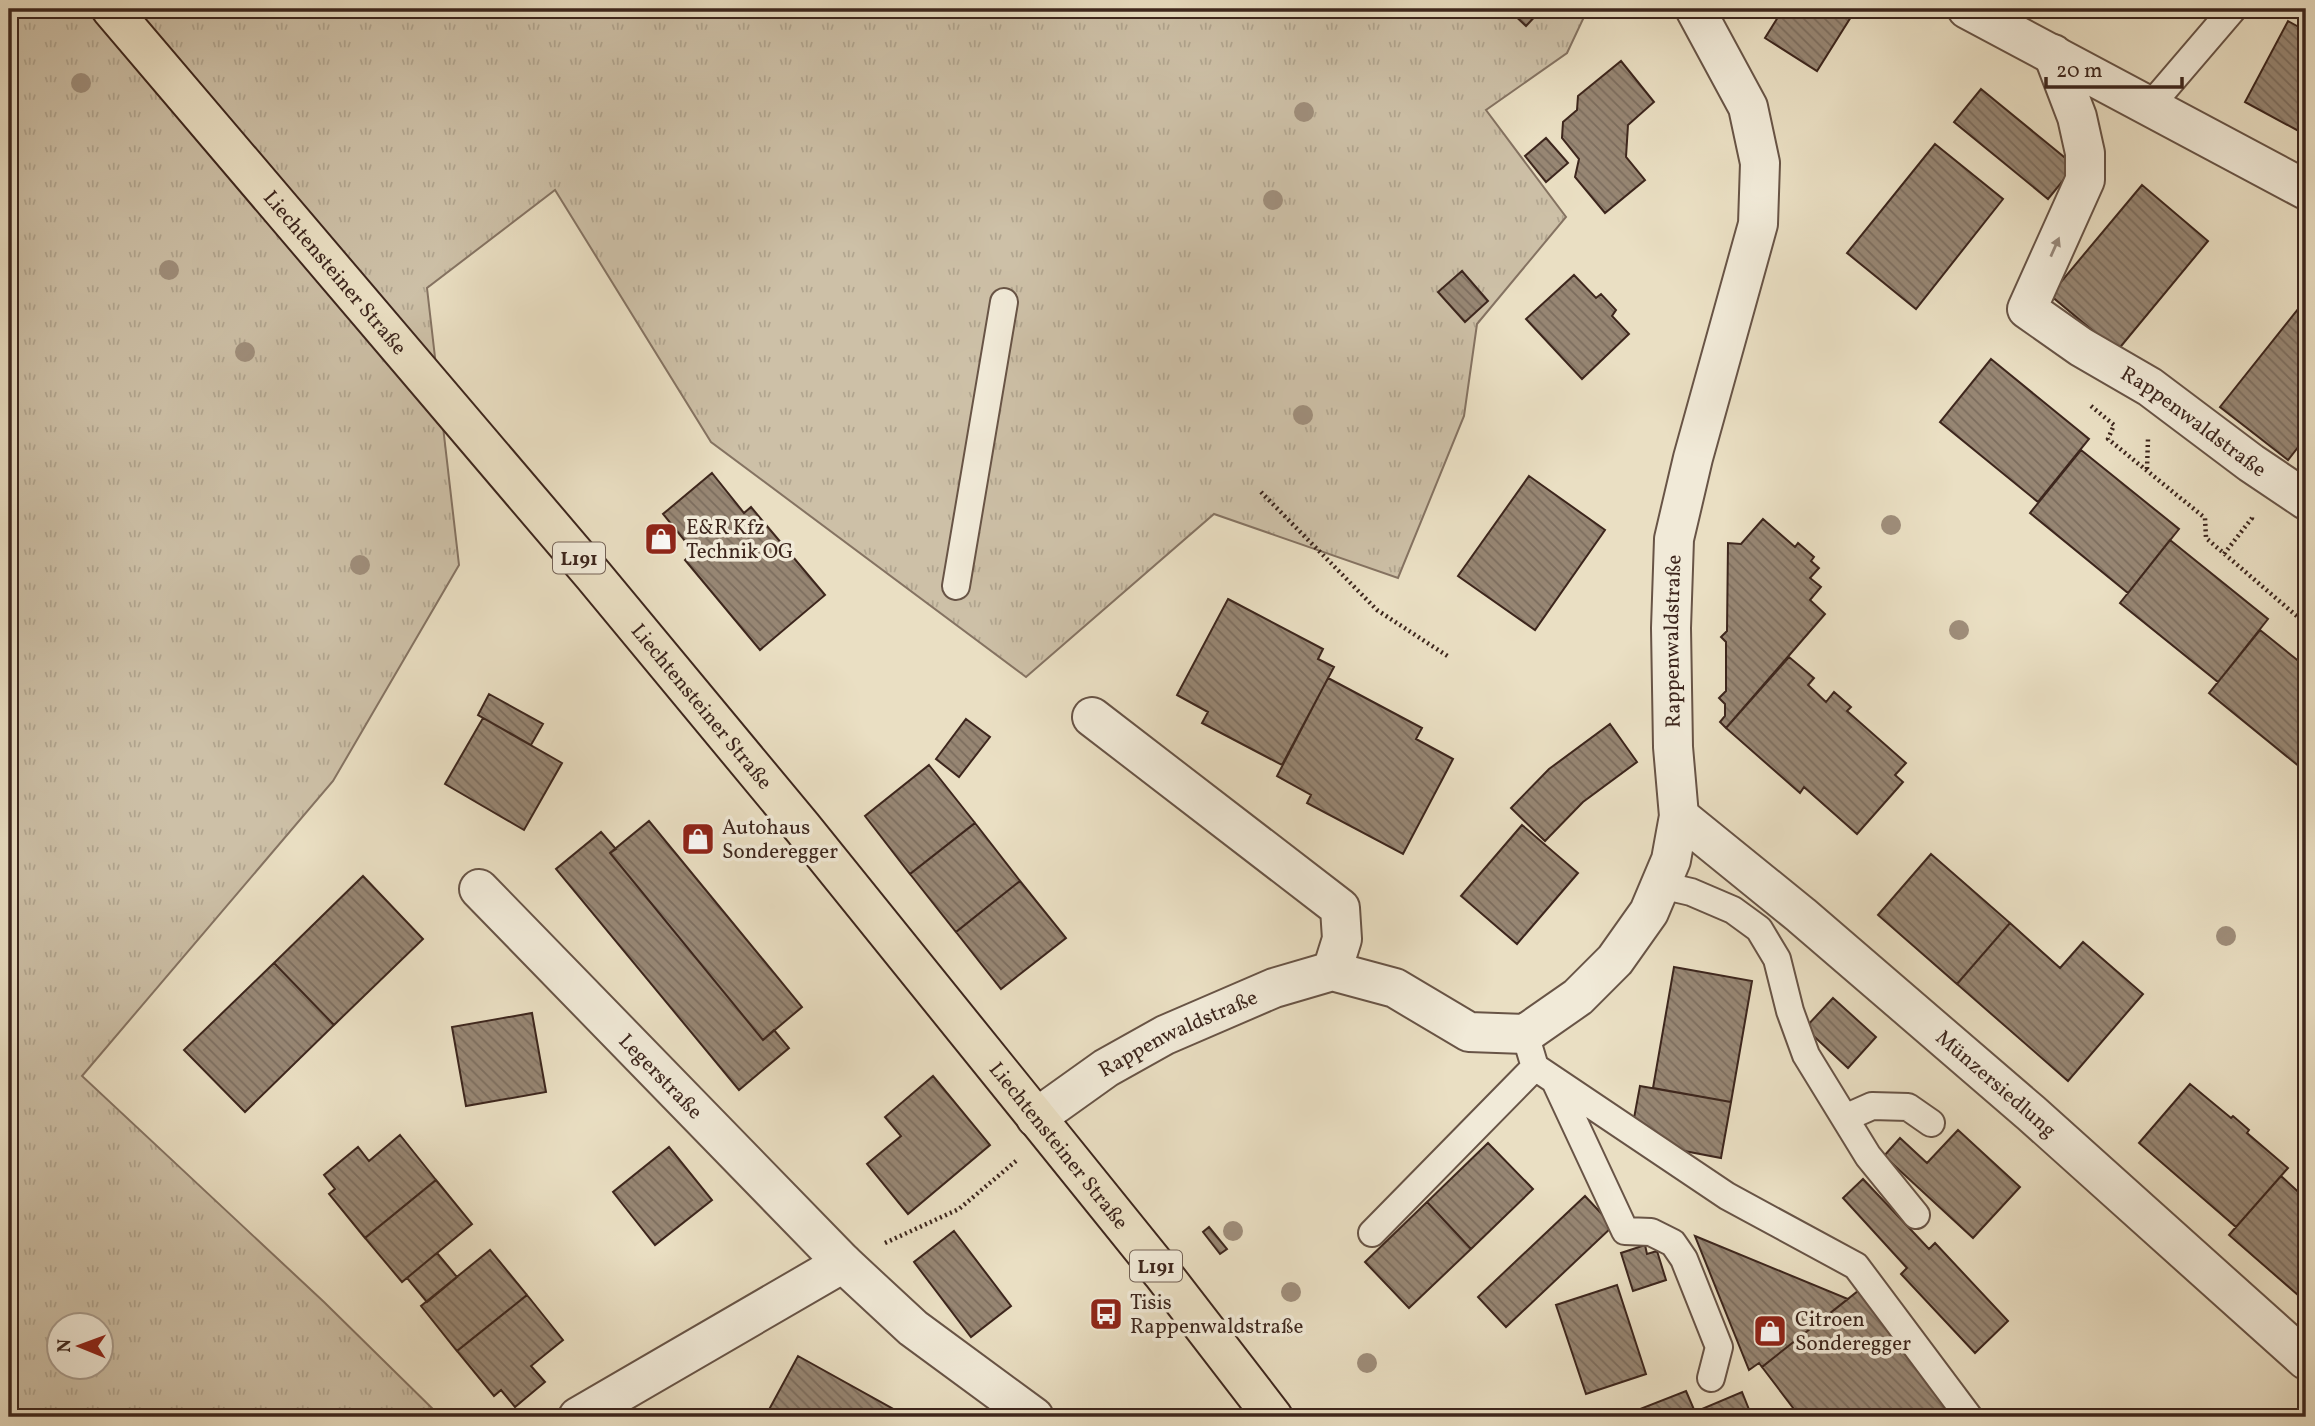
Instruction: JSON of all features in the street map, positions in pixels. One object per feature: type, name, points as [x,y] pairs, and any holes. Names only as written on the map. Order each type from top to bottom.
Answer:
[{"type":"main road","name":"Liechtensteiner Straße","points":[[111,9],[593,575],[1162,1273],[1273,1417]]},
{"type":"street","name":"Rappenwaldstraße","points":[[1538,1061],[1578,998],[1615,960],[1649,912],[1671,860],[1679,816],[1673,747],[1671,640],[1674,539],[1693,458],[1758,223],[1760,163],[1748,107],[1695,9]]},
{"type":"street","points":[[1966,9],[2306,190]]},
{"type":"street","name":"Rappenwaldstraße","points":[[2053,54],[2077,117],[2085,153],[2085,180],[2027,309],[2081,347],[2150,387],[2251,463],[2306,500]]},
{"type":"street","points":[[1092,717],[1339,908],[1342,939],[1332,971],[1395,988],[1469,1032],[1538,1061]]},
{"type":"street","name":"Münzersiedlung","points":[[1679,816],[1801,915],[2020,1104],[2306,1360]]},
{"type":"street","name":"Legerstraße","points":[[479,889],[844,1263],[913,1328],[1034,1417]]},
{"type":"street","name":"Rappenwaldstraße","points":[[1035,1118],[1106,1068],[1165,1035],[1274,988],[1332,971]]},
{"type":"street","points":[[578,1417],[844,1263]]},
{"type":"lane","points":[[2150,106],[2233,9]]},
{"type":"lane","points":[[956,586],[1004,302]]},
{"type":"lane","points":[[1661,885],[1691,892],[1733,910],[1759,929],[1777,959],[1790,1012],[1806,1055],[1868,1156],[1916,1215]]},
{"type":"lane","points":[[1372,1233],[1538,1061]]},
{"type":"lane","points":[[1538,1061],[1625,1231],[1651,1232],[1673,1243],[1684,1259],[1719,1347],[1711,1378]]},
{"type":"lane","points":[[1538,1061],[1727,1196],[1856,1266],[1969,1417]]},
{"type":"lane","points":[[1845,1118],[1872,1106],[1908,1107],[1931,1124]]},
{"type":"path","points":[[2086,402],[2114,425],[2108,439],[2205,517],[2206,538],[2306,624]]},
{"type":"path","points":[[1261,492],[1377,610],[1449,657]]},
{"type":"path","points":[[844,1263],[959,1209],[1018,1160]]},
{"type":"green space","points":[[9,9],[1582,9],[1584,17],[1567,53],[1486,110],[1566,217],[1477,324],[1464,416],[1398,578],[1214,514],[1026,677],[711,442],[555,190],[427,288],[459,565],[333,781],[82,1076],[324,1302],[441,1417],[9,1417]]},
{"type":"building","points":[[1508,9],[1542,9],[1526,26]]},
{"type":"building","points":[[1783,9],[1856,9],[1817,71],[1765,38]]},
{"type":"building","points":[[2288,21],[2306,31],[2306,135],[2245,102]]},
{"type":"building","points":[[1621,61],[1654,102],[1628,125],[1626,157],[1645,180],[1605,213],[1575,177],[1579,159],[1562,138],[1563,122],[1577,110],[1578,96]]},
{"type":"building","points":[[1981,89],[2075,166],[2048,199],[1954,122]]},
{"type":"building","points":[[1546,138],[1568,163],[1546,182],[1525,156]]},
{"type":"building","points":[[1935,144],[2003,199],[1916,309],[1847,253]]},
{"type":"building","points":[[2142,185],[2208,241],[2117,351],[2050,295]]},
{"type":"building","points":[[1462,271],[1488,301],[1465,322],[1438,292]]},
{"type":"building","points":[[1574,275],[1596,298],[1601,294],[1616,310],[1612,316],[1629,334],[1582,379],[1526,319]]},
{"type":"building","points":[[2306,299],[2306,437],[2288,460],[2220,407]]},
{"type":"building","points":[[1991,359],[2089,439],[2038,502],[1940,422]]},
{"type":"building","points":[[2081,450],[2179,529],[2128,593],[2030,513]]},
{"type":"building","points":[[712,473],[744,513],[751,507],[825,595],[760,650],[685,560],[694,552],[663,514]]},
{"type":"building","points":[[1529,476],[1605,530],[1535,630],[1458,576]]},
{"type":"building","points":[[1763,519],[1795,547],[1798,543],[1814,557],[1811,561],[1819,568],[1810,578],[1821,587],[1810,600],[1825,614],[1726,728],[1720,722],[1725,716],[1725,704],[1719,698],[1726,691],[1726,642],[1721,637],[1727,631],[1728,543],[1741,544]]},
{"type":"building","points":[[2170,540],[2268,619],[2218,682],[2120,603]]},
{"type":"building","points":[[1228,599],[1323,649],[1318,659],[1334,667],[1282,765],[1202,723],[1208,712],[1177,695]]},
{"type":"building","points":[[2260,630],[2306,667],[2306,772],[2209,693]]},
{"type":"building","points":[[1789,657],[1814,678],[1808,685],[1826,702],[1834,692],[1851,707],[1847,711],[1906,763],[1895,775],[1903,782],[1857,834],[1804,787],[1800,793],[1726,728]]},
{"type":"building","points":[[1328,678],[1422,728],[1416,739],[1453,759],[1403,854],[1307,803],[1311,795],[1277,776]]},
{"type":"building","points":[[489,694],[543,724],[531,745],[478,715]]},
{"type":"building","points":[[483,718],[562,763],[524,830],[445,784]]},
{"type":"building","points":[[966,719],[990,737],[959,777],[936,759]]},
{"type":"building","points":[[1610,724],[1637,762],[1583,802],[1545,841],[1511,808],[1549,769]]},
{"type":"building","points":[[929,765],[975,823],[910,874],[865,816]]},
{"type":"building","points":[[649,821],[802,1007],[763,1040],[610,853]]},
{"type":"building","points":[[975,823],[1020,881],[956,932],[910,874]]},
{"type":"building","points":[[1522,825],[1578,873],[1517,944],[1461,896]]},
{"type":"building","points":[[601,832],[616,849],[610,853],[763,1040],[774,1030],[789,1048],[739,1090],[556,869]]},
{"type":"building","points":[[1931,854],[2010,923],[1957,984],[1878,915]]},
{"type":"building","points":[[363,876],[423,939],[334,1025],[274,963]]},
{"type":"building","points":[[1020,881],[1066,938],[1001,989],[956,932]]},
{"type":"building","points":[[2010,923],[2060,968],[2083,942],[2143,994],[2068,1081],[1957,984]]},
{"type":"building","points":[[274,963],[334,1025],[245,1112],[184,1050]]},
{"type":"building","points":[[1674,967],[1752,981],[1731,1102],[1653,1088]]},
{"type":"building","points":[[1833,998],[1876,1037],[1848,1068],[1805,1028]]},
{"type":"building","points":[[532,1013],[546,1092],[466,1106],[452,1027]]},
{"type":"building","points":[[933,1076],[990,1145],[908,1214],[867,1164],[901,1136],[885,1117]]},
{"type":"building","points":[[2190,1084],[2231,1118],[2233,1116],[2249,1130],[2247,1133],[2288,1168],[2236,1227],[2139,1143]]},
{"type":"building","points":[[1640,1086],[1731,1102],[1721,1158],[1674,1149],[1634,1118]]},
{"type":"building","points":[[1958,1130],[2020,1187],[1973,1238],[1884,1156],[1900,1138],[1927,1163]]},
{"type":"building","points":[[400,1135],[436,1180],[365,1238],[329,1194],[335,1189],[324,1175],[358,1147],[369,1161]]},
{"type":"building","points":[[1488,1143],[1533,1189],[1471,1249],[1427,1202]]},
{"type":"building","points":[[669,1147],[712,1200],[655,1245],[613,1192]]},
{"type":"building","points":[[2281,1176],[2306,1199],[2306,1302],[2229,1235]]},
{"type":"building","points":[[1863,1179],[1929,1249],[1935,1243],[2008,1321],[1975,1353],[1901,1274],[1907,1268],[1843,1198]]},
{"type":"building","points":[[436,1180],[472,1224],[402,1282],[365,1238]]},
{"type":"building","points":[[1585,1196],[1613,1226],[1506,1327],[1478,1297]]},
{"type":"building","points":[[1427,1202],[1471,1249],[1409,1308],[1365,1262]]},
{"type":"building","points":[[1209,1227],[1227,1249],[1220,1254],[1203,1232]]},
{"type":"building","points":[[954,1231],[1011,1306],[971,1337],[914,1262]]},
{"type":"building","name":"Citroen Sonderegger","points":[[1695,1236],[1848,1299],[1762,1367],[1759,1363],[1749,1370]]},
{"type":"building","points":[[1645,1245],[1647,1254],[1657,1251],[1666,1280],[1633,1291],[1621,1253]]},
{"type":"building","points":[[490,1250],[527,1295],[457,1351],[421,1306]]},
{"type":"building","points":[[437,1253],[457,1277],[427,1302],[407,1278]]},
{"type":"building","points":[[1617,1285],[1646,1374],[1586,1394],[1556,1305]]},
{"type":"building","points":[[1858,1291],[1950,1408],[1938,1417],[1800,1417],[1762,1367]]},
{"type":"building","points":[[527,1295],[563,1340],[531,1366],[545,1382],[515,1407],[501,1390],[494,1396],[457,1351]]},
{"type":"building","points":[[798,1356],[895,1410],[891,1417],[765,1417]]},
{"type":"building","points":[[1686,1391],[1695,1412],[1742,1392],[1752,1417],[1643,1417],[1640,1409]]},
{"type":"place","name":"E&R Kfz Technik OG","points":[[661,539]]},
{"type":"place","name":"Autohaus Sonderegger","points":[[698,839]]},
{"type":"place","name":"Tisis Rappenwaldstraße","points":[[1106,1314]]},
{"type":"place","name":"Citroen Sonderegger","points":[[1770,1331]]}]
